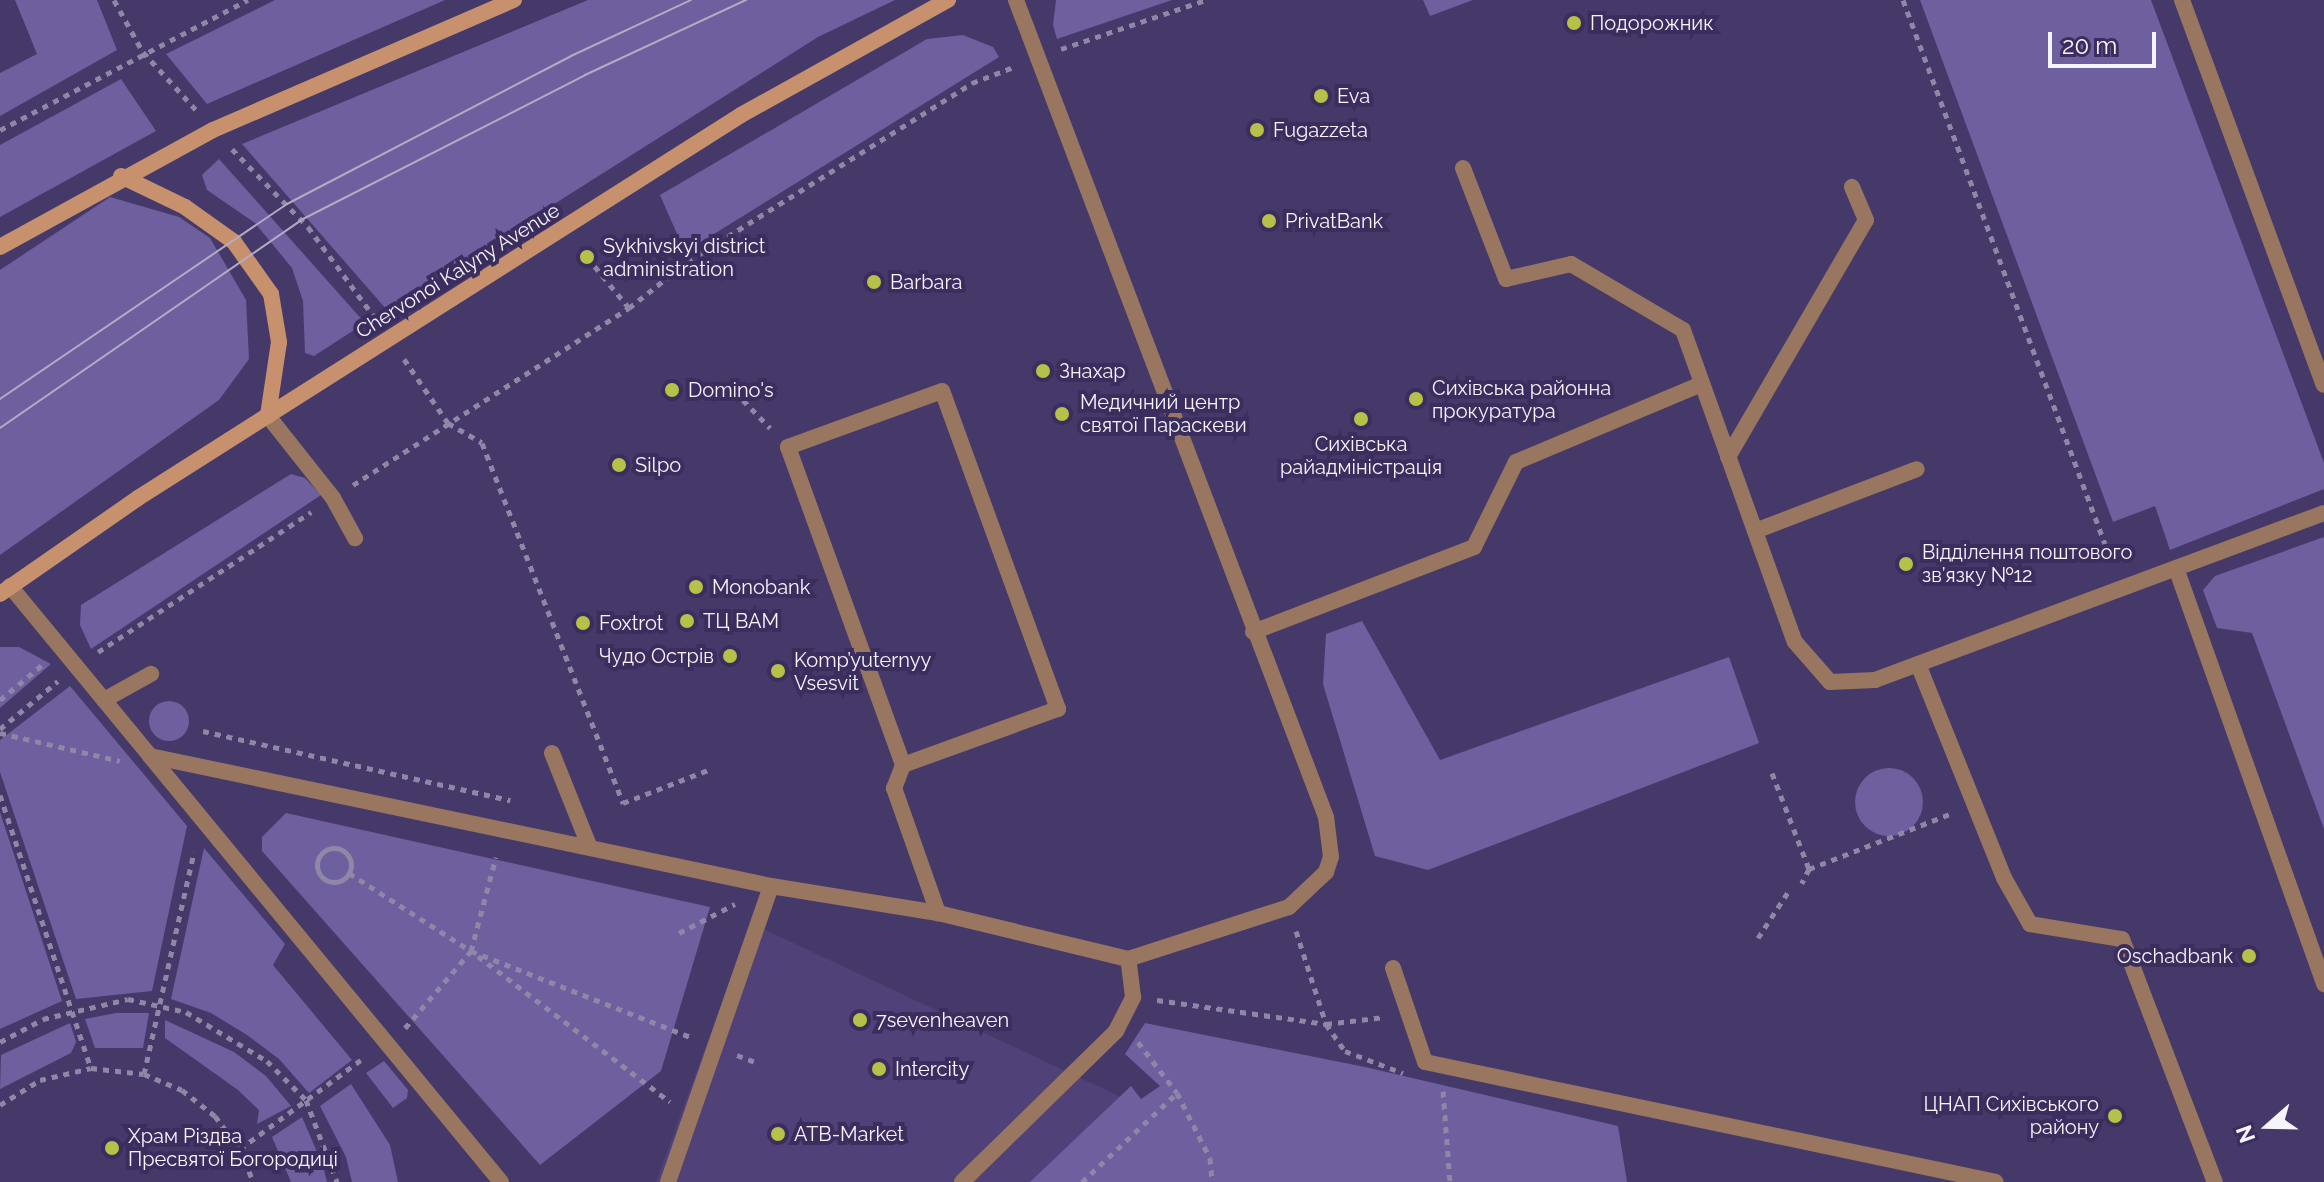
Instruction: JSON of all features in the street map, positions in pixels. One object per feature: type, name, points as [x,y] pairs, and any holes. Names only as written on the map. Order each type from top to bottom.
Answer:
[{"type":"main road","points":[[0,247],[121,176],[213,130],[514,0]]},
{"type":"main road","name":"Chervonoi Kalyny Avenue","points":[[5,590],[268,416],[741,115],[948,0]]},
{"type":"main road","points":[[121,176],[185,207],[234,242],[271,294],[279,342],[268,416]]},
{"type":"street","points":[[150,756],[771,886],[938,913],[1128,959],[1289,907],[1326,872],[1331,838],[1016,0]]},
{"type":"street","points":[[2182,0],[2324,385]]},
{"type":"street","points":[[1463,168],[1506,279],[1571,264],[1683,330],[1699,385],[1795,642],[1830,682],[1875,680],[2324,513]]},
{"type":"street","points":[[1728,457],[1866,220],[1852,187]]},
{"type":"street","points":[[1253,632],[1474,547],[1516,462],[1699,385]]},
{"type":"street","points":[[903,765],[1058,709],[942,391],[788,447],[903,765],[894,788],[938,913]]},
{"type":"street","points":[[268,416],[333,498],[355,538]]},
{"type":"street","points":[[1755,531],[1917,469]]},
{"type":"street","points":[[2176,568],[2324,984]]},
{"type":"street","points":[[5,590],[104,700],[501,1182]]},
{"type":"street","points":[[1918,664],[2004,878],[2030,924],[2122,939],[2215,1182]]},
{"type":"street","points":[[104,700],[151,674]]},
{"type":"street","points":[[552,753],[590,848]]},
{"type":"street","points":[[668,1182],[771,886]]},
{"type":"street","points":[[962,1182],[1116,1031],[1133,997],[1128,959]]},
{"type":"street","points":[[1393,968],[1425,1062],[1996,1182]]},
{"type":"path","points":[[114,0],[143,52],[198,112]]},
{"type":"path","points":[[0,130],[143,52],[248,0]]},
{"type":"path","points":[[1053,52],[1206,0]]},
{"type":"path","points":[[1903,0],[2105,544]]},
{"type":"path","points":[[345,490],[629,308],[687,262],[972,83],[1021,64]]},
{"type":"path","points":[[223,140],[308,227],[373,314]]},
{"type":"path","points":[[587,257],[629,308]]},
{"type":"path","points":[[411,369],[448,423],[482,443],[623,803],[708,770]]},
{"type":"path","points":[[743,400],[788,447]]},
{"type":"path","points":[[94,654],[325,503]]},
{"type":"path","points":[[0,700],[46,661]]},
{"type":"path","points":[[0,731],[62,677]]},
{"type":"path","points":[[0,731],[126,762]]},
{"type":"path","points":[[203,731],[510,800]]},
{"type":"path","points":[[1772,773],[1809,869]]},
{"type":"path","points":[[0,795],[91,1068]]},
{"type":"path","points":[[1802,883],[1809,869],[1975,805]]},
{"type":"path","points":[[144,1074],[195,849]]},
{"type":"path","points":[[331,849],[341,850],[351,863],[349,873],[341,881],[324,879],[318,859],[331,849]]},
{"type":"path","points":[[471,951],[496,857]]},
{"type":"path","points":[[349,873],[471,951],[675,1106]]},
{"type":"path","points":[[679,933],[771,886]]},
{"type":"path","points":[[1758,938],[1790,889]]},
{"type":"path","points":[[1289,907],[1326,1024],[1345,1051],[1379,1067],[1419,1076]]},
{"type":"path","points":[[471,951],[699,1040]]},
{"type":"path","points":[[1133,997],[1326,1024],[1408,1014]]},
{"type":"path","points":[[0,1042],[72,1009],[128,999],[160,1003],[218,1027],[277,1071],[306,1100],[337,1182]]},
{"type":"path","points":[[1116,1031],[1145,1045],[1177,1093],[1210,1158],[1212,1182]]},
{"type":"path","points":[[0,1105],[40,1080],[91,1068],[144,1074],[182,1090],[215,1116],[240,1149],[253,1182]]},
{"type":"path","points":[[1438,1086],[1447,1101],[1450,1182]]},
{"type":"path","points":[[1082,1182],[1177,1093]]},
{"type":"shaded area","points":[[15,0],[97,0],[117,50],[0,116],[0,73],[37,54]]},
{"type":"shaded area","points":[[275,0],[445,0],[207,104],[166,54]]},
{"type":"shaded area","points":[[588,0],[895,0],[818,37],[387,310],[242,144]]},
{"type":"shaded area","points":[[1056,0],[1172,0],[1057,39],[1053,25]]},
{"type":"shaded area","points":[[1423,0],[1473,0],[1430,16]]},
{"type":"shaded area","points":[[1920,0],[2151,0],[2324,463],[2324,489],[2170,550],[2155,506],[2113,522]]},
{"type":"shaded area","points":[[963,35],[993,47],[999,57],[685,252],[660,195],[927,39]]},
{"type":"shaded area","points":[[121,79],[156,131],[0,217],[0,145]]},
{"type":"shaded area","points":[[219,159],[365,323],[314,356],[305,353],[303,301],[292,268],[255,223],[207,190],[202,175]]},
{"type":"shaded area","points":[[110,197],[179,217],[210,238],[246,300],[249,359],[219,400],[0,555],[0,270]]},
{"type":"shaded area","points":[[291,474],[305,478],[321,495],[91,649],[80,625],[81,605]]},
{"type":"shaded area","points":[[2324,537],[2324,829],[2252,633],[2217,628],[2203,590],[2215,576]]},
{"type":"shaded area","points":[[1362,621],[1440,760],[1729,657],[1759,743],[1428,870],[1375,856],[1323,684],[1326,634]]},
{"type":"shaded area","points":[[0,647],[19,647],[51,664],[0,708]]},
{"type":"shaded area","points":[[70,686],[187,826],[152,991],[76,999],[0,772],[0,740]]},
{"type":"shaded area","points":[[169,701],[183,707],[189,721],[183,735],[169,741],[155,735],[149,721],[155,707]]},
{"type":"shaded area","points":[[1889,768],[1913,778],[1923,802],[1913,826],[1889,836],[1865,826],[1855,802],[1865,778]]},
{"type":"shaded area","points":[[0,812],[62,1001],[0,1029]]},
{"type":"shaded area","points":[[286,813],[710,907],[661,1071],[540,1165],[262,851],[262,837]]},
{"type":"shaded area","points":[[204,848],[285,944],[273,965],[352,1060],[309,1093],[279,1059],[247,1035],[211,1013],[171,999]]},
{"type":"shaded area","points":[[751,923],[1125,1099],[1034,1182],[656,1182]]},
{"type":"shaded area","points":[[116,1013],[149,1013],[143,1048],[95,1048],[85,1019]]},
{"type":"shaded area","points":[[165,1020],[234,1052],[266,1076],[291,1106],[257,1124],[259,1110],[238,1090],[165,1038]]},
{"type":"shaded area","points":[[70,1023],[76,1042],[71,1053],[0,1089],[1,1055]]},
{"type":"shaded area","points":[[1145,1023],[1365,1067],[1618,1126],[1627,1182],[1030,1182],[1131,1086],[1141,1099],[1160,1086],[1125,1054]]},
{"type":"shaded area","points":[[384,1061],[408,1090],[407,1098],[393,1108],[366,1073]]},
{"type":"shaded area","points":[[351,1084],[390,1145],[398,1182],[352,1182],[346,1157],[320,1106]]},
{"type":"shaded area","points":[[302,1117],[327,1182],[291,1182],[272,1137]]},
{"type":"tram line","points":[[0,399],[287,204],[571,56],[691,0]]},
{"type":"tram line","points":[[0,428],[301,220],[585,75],[746,0]]},
{"type":"place","name":"Подорожник","points":[[1574,23]]},
{"type":"place","name":"Eva","points":[[1321,96]]},
{"type":"place","name":"Fugazzeta","points":[[1257,130]]},
{"type":"place","name":"PrivatBank","points":[[1269,221]]},
{"type":"place","name":"Sykhivskyi district administration","points":[[587,257]]},
{"type":"place","name":"Barbara","points":[[874,282]]},
{"type":"place","name":"Знахар","points":[[1043,371]]},
{"type":"place","name":"Domino's","points":[[672,390]]},
{"type":"place","name":"Сихівська районна прокуратура","points":[[1416,399]]},
{"type":"place","name":"Медичний центр святої Параскеви","points":[[1062,414]]},
{"type":"place","name":"Сихівська райадміністрація","points":[[1361,419]]},
{"type":"place","name":"Silpo","points":[[619,465]]},
{"type":"place","name":"Відділення поштового зв’язку №12","points":[[1906,564]]},
{"type":"place","name":"Monobank","points":[[696,587]]},
{"type":"place","name":"ТЦ ВАМ","points":[[687,621]]},
{"type":"place","name":"Foxtrot","points":[[583,623]]},
{"type":"place","name":"Чудо Острів","points":[[730,656]]},
{"type":"place","name":"Komp’yuternyy Vsesvit","points":[[778,671]]},
{"type":"place","name":"Oschadbank","points":[[2249,956]]},
{"type":"place","name":"7sevenheaven","points":[[860,1020]]},
{"type":"place","name":"Intercity","points":[[879,1069]]},
{"type":"place","name":"ЦНАП Сихівського району","points":[[2115,1116]]},
{"type":"place","name":"ATB-Market","points":[[778,1134]]},
{"type":"place","name":"Храм Різдва Пресвятої Богородиці","points":[[112,1148]]}]
